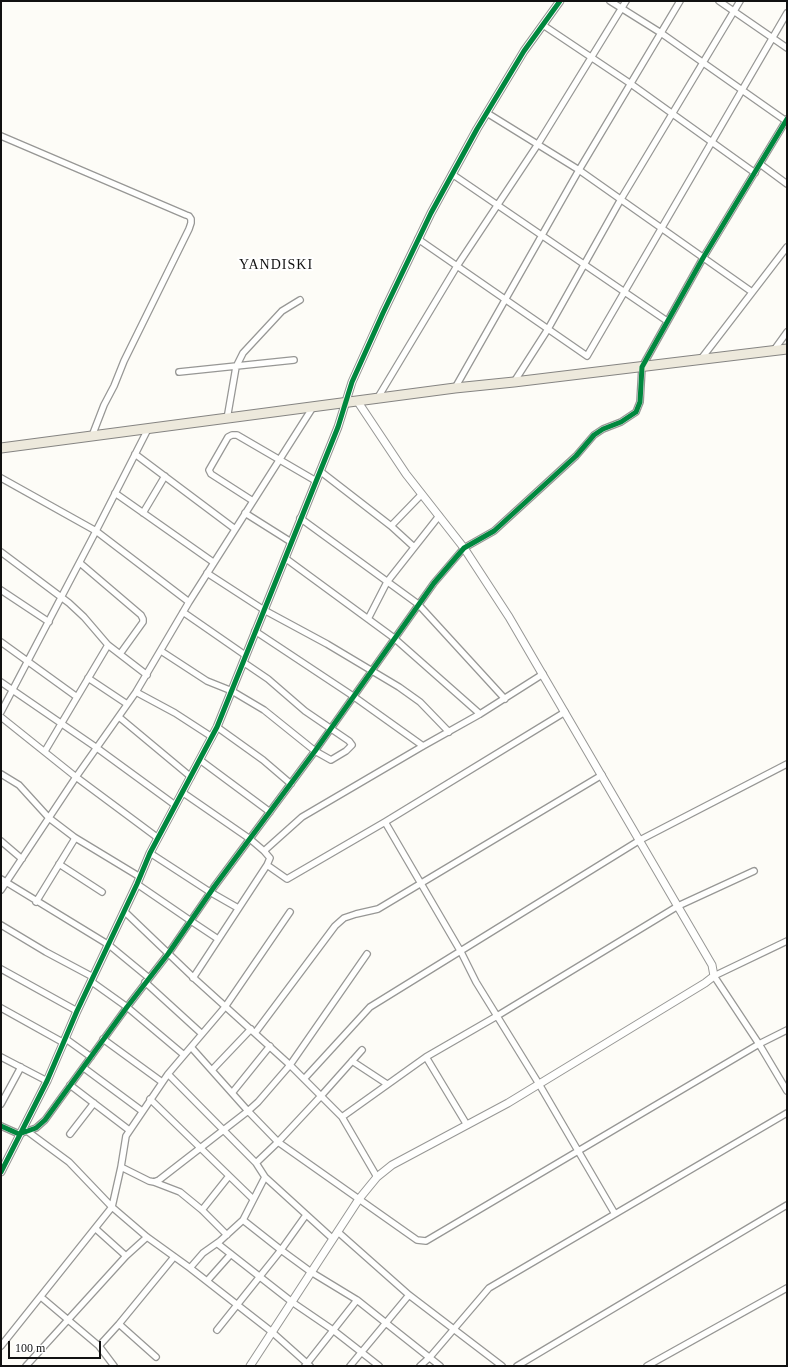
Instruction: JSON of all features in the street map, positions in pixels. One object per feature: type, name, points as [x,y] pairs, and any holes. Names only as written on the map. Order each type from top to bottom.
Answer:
[{"type":"main road","points":[[1,448],[345,404],[455,388],[787,349]]},
{"type":"street","points":[[1,1172],[65,1041],[77,1011],[109,945],[150,853],[217,727],[300,518],[338,427],[352,382],[418,239],[452,174],[487,113],[524,51],[560,1]]},
{"type":"street","points":[[1,1126],[19,1134],[36,1128],[45,1120],[84,1068],[103,1039],[168,954],[210,892],[315,751],[418,604],[464,548],[494,531],[576,456],[594,435],[603,429],[622,422],[636,412],[640,402],[642,367],[703,258],[787,120],[661,33],[610,1]]},
{"type":"street","points":[[377,399],[457,266],[538,144],[626,1]]},
{"type":"street","points":[[455,388],[579,170],[680,1]]},
{"type":"street","points":[[719,1],[787,48]]},
{"type":"street","points":[[514,382],[548,329],[621,199],[735,12],[740,1]]},
{"type":"street","points":[[418,239],[586,356],[743,91],[787,13]]},
{"type":"street","points":[[543,25],[631,84],[755,173]]},
{"type":"street","points":[[487,113],[579,170],[752,292]]},
{"type":"street","points":[[1,136],[189,216],[191,219],[189,229],[124,361],[92,436]]},
{"type":"street","points":[[760,164],[787,184]]},
{"type":"street","points":[[452,174],[667,320]]},
{"type":"street","points":[[701,360],[787,247]]},
{"type":"street","points":[[227,419],[236,367],[242,353],[282,311],[300,300]]},
{"type":"street","points":[[774,350],[787,332]]},
{"type":"street","points":[[179,372],[294,360]]},
{"type":"street","points":[[358,402],[421,495],[464,548],[509,617],[712,965],[714,976],[759,1044],[787,1091]]},
{"type":"street","points":[[1,890],[3,881],[22,858],[76,777],[98,748],[136,692],[188,602],[314,407]]},
{"type":"street","points":[[1,712],[80,563],[148,429]]},
{"type":"street","points":[[253,501],[211,474],[209,470],[228,437],[232,435],[237,435],[316,481]]},
{"type":"street","points":[[135,454],[235,529]]},
{"type":"street","points":[[320,471],[391,526],[414,547]]},
{"type":"street","points":[[143,513],[165,476]]},
{"type":"street","points":[[1,478],[96,531],[188,602]]},
{"type":"street","points":[[115,493],[213,562]]},
{"type":"street","points":[[391,526],[421,495]]},
{"type":"street","points":[[245,513],[291,542]]},
{"type":"street","points":[[368,619],[387,582],[438,516]]},
{"type":"street","points":[[300,518],[418,604],[504,699]]},
{"type":"street","points":[[1,552],[62,597],[81,614],[108,645],[147,675]]},
{"type":"street","points":[[284,558],[394,638],[480,714]]},
{"type":"street","points":[[80,563],[144,619],[120,654]]},
{"type":"street","points":[[207,573],[264,610],[327,644],[399,687],[420,702],[449,732]]},
{"type":"street","points":[[1,590],[49,622]]},
{"type":"street","points":[[183,612],[245,655]]},
{"type":"street","points":[[255,631],[353,696],[423,746]]},
{"type":"street","points":[[1,642],[77,697]]},
{"type":"street","points":[[45,751],[108,645]]},
{"type":"street","points":[[161,651],[207,681],[232,691],[264,710],[315,751],[331,760],[346,751],[352,745],[349,741],[305,711],[268,679],[243,662]]},
{"type":"street","points":[[264,851],[302,817],[480,714],[543,674]]},
{"type":"street","points":[[88,678],[127,704]]},
{"type":"street","points":[[1,682],[98,748],[175,805]]},
{"type":"street","points":[[136,692],[175,713],[212,738]]},
{"type":"street","points":[[267,865],[288,878],[385,822],[565,712]]},
{"type":"street","points":[[1,717],[76,777],[158,838]]},
{"type":"street","points":[[119,717],[191,776]]},
{"type":"street","points":[[217,727],[263,760],[291,784]]},
{"type":"street","points":[[200,760],[270,812]]},
{"type":"street","points":[[304,1079],[370,1007],[640,840],[787,764]]},
{"type":"street","points":[[1,774],[19,785],[49,818],[74,837],[139,880],[190,921],[218,939]]},
{"type":"street","points":[[212,1070],[253,1031],[335,926],[344,918],[378,910],[602,775]]},
{"type":"street","points":[[182,792],[250,840],[270,858],[267,865],[193,978]]},
{"type":"street","points":[[385,822],[461,952],[476,982],[539,1084],[615,1214]]},
{"type":"street","points":[[36,902],[74,840],[74,837]]},
{"type":"street","points":[[1,841],[22,858]]},
{"type":"street","points":[[150,853],[210,892],[238,908]]},
{"type":"street","points":[[59,864],[102,892]]},
{"type":"street","points":[[342,1117],[426,1057],[497,1016],[678,906],[754,872]]},
{"type":"street","points":[[3,881],[109,945],[202,1034]]},
{"type":"street","points":[[124,911],[193,978],[270,1046],[342,1117],[377,1177]]},
{"type":"street","points":[[1,1346],[96,1229],[112,1207],[126,1136],[129,1130],[168,1074],[225,1007],[290,912]]},
{"type":"street","points":[[1,925],[93,979],[184,1055]]},
{"type":"street","points":[[250,1366],[359,1199],[377,1177],[392,1165],[539,1084],[705,983],[714,976],[787,940]]},
{"type":"street","points":[[154,1182],[159,1180],[224,1130],[258,1102],[290,1065],[367,954]]},
{"type":"street","points":[[1,969],[77,1011]]},
{"type":"street","points":[[1,1008],[65,1041],[91,1057]]},
{"type":"street","points":[[191,1047],[278,1142],[417,1240],[426,1241],[759,1044],[787,1030]]},
{"type":"street","points":[[103,1039],[162,1082]]},
{"type":"street","points":[[232,1093],[270,1046]]},
{"type":"street","points":[[256,1163],[278,1142],[362,1050]]},
{"type":"street","points":[[1,1057],[46,1081]]},
{"type":"street","points":[[426,1057],[467,1125]]},
{"type":"street","points":[[352,1061],[387,1084]]},
{"type":"street","points":[[1,1104],[21,1067]]},
{"type":"street","points":[[84,1068],[142,1111]]},
{"type":"street","points":[[168,1074],[256,1163],[265,1177],[333,1239]]},
{"type":"street","points":[[70,1085],[129,1130]]},
{"type":"street","points":[[150,1099],[253,1199]]},
{"type":"street","points":[[70,1134],[94,1103]]},
{"type":"street","points":[[420,1366],[488,1288],[787,1113]]},
{"type":"street","points":[[27,1131],[69,1162],[112,1207],[147,1238],[208,1281],[272,1332],[307,1365],[357,1300]]},
{"type":"street","points":[[121,1167],[149,1181],[180,1192],[202,1210],[227,1235]]},
{"type":"street","points":[[202,1210],[229,1176]]},
{"type":"street","points":[[190,1268],[203,1253],[218,1244],[243,1220],[265,1177]]},
{"type":"street","points":[[517,1366],[787,1205]]},
{"type":"street","points":[[217,1330],[306,1215]]},
{"type":"street","points":[[243,1220],[280,1250],[311,1272],[357,1300],[385,1323],[430,1356],[440,1366]]},
{"type":"street","points":[[96,1229],[126,1256]]},
{"type":"street","points":[[338,1232],[409,1295],[502,1366]]},
{"type":"street","points":[[26,1366],[126,1256],[147,1238]]},
{"type":"street","points":[[218,1244],[292,1302],[333,1330],[379,1366]]},
{"type":"street","points":[[208,1281],[231,1254]]},
{"type":"street","points":[[99,1346],[174,1257]]},
{"type":"street","points":[[647,1366],[787,1288]]},
{"type":"street","points":[[350,1366],[409,1295]]},
{"type":"street","points":[[41,1297],[99,1346],[113,1365]]},
{"type":"street","points":[[119,1324],[156,1357]]},
{"type":"cycle path","points":[[1,1172],[47,1081],[77,1011],[137,884],[150,853],[217,727],[338,427],[352,382],[383,313],[431,213],[477,129],[524,51],[560,1]]},
{"type":"cycle path","points":[[1,1126],[19,1134],[36,1128],[45,1120],[127,1007],[168,954],[214,887],[315,751],[434,583],[464,548],[494,531],[576,456],[594,435],[603,429],[621,422],[636,412],[640,402],[642,367],[703,258],[787,119]]},
{"type":"district","name":"YANDISKI","points":[[276,265]]}]
